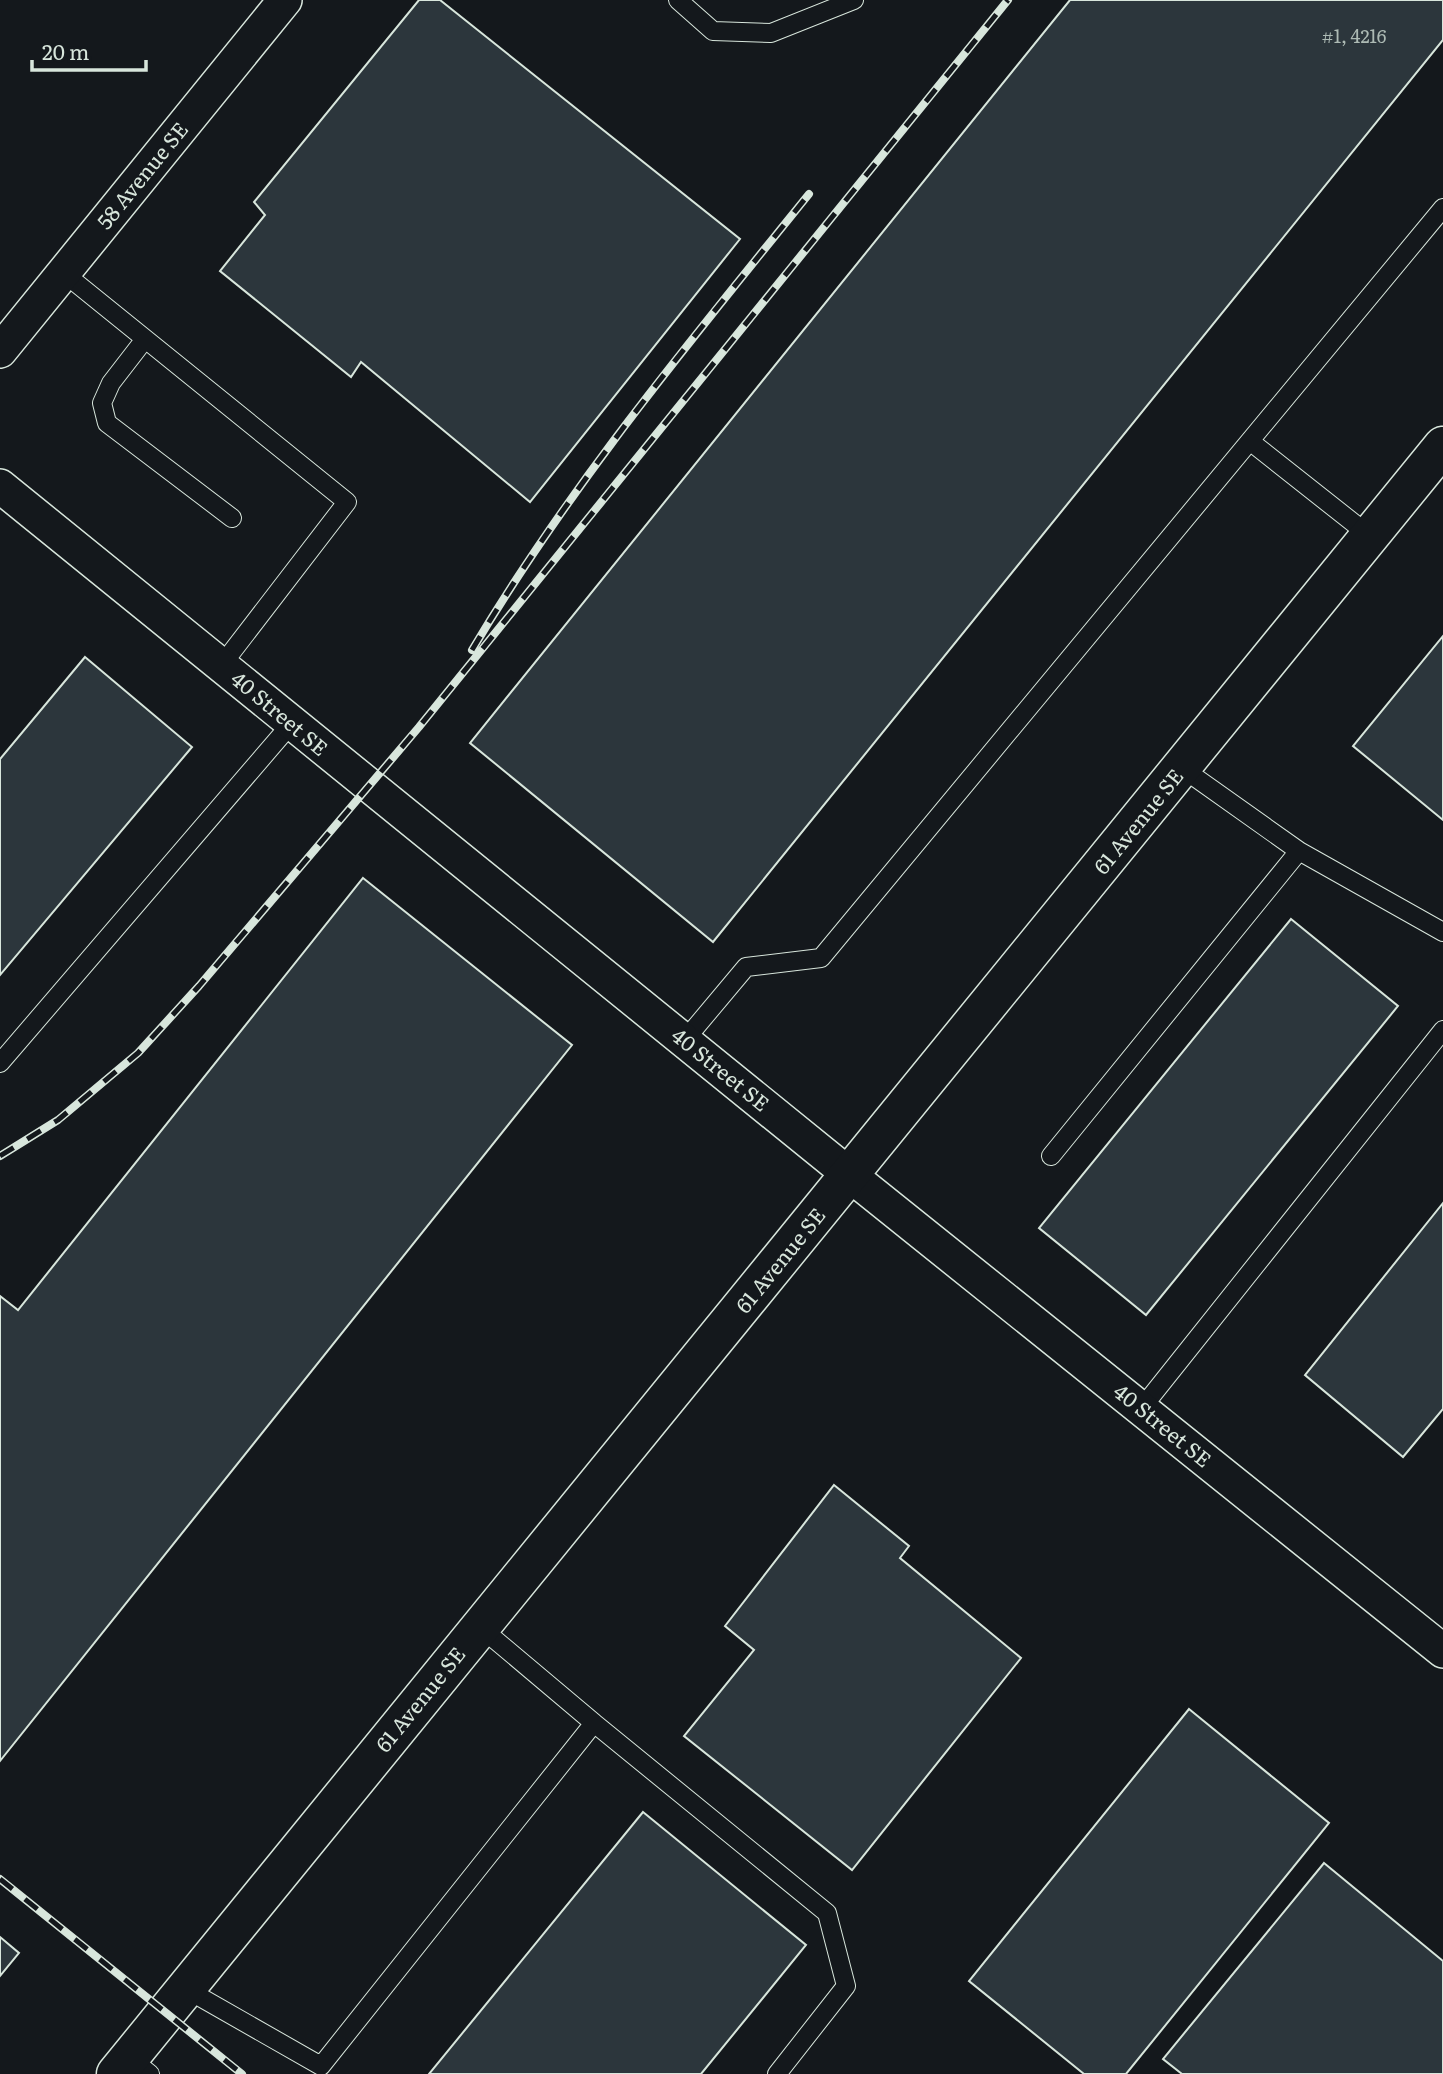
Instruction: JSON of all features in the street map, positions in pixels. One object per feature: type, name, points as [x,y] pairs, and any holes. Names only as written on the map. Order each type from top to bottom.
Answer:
[{"type":"street","name":"58 Avenue SE","points":[[0,351],[285,0]]},
{"type":"street","name":"61 Avenue SE","points":[[132,2068],[186,1989],[1443,446]]},
{"type":"street","name":"40 Street SE","points":[[0,486],[291,724],[1443,1651]]},
{"type":"lane","points":[[678,0],[713,31],[771,33],[854,0]]},
{"type":"lane","points":[[684,1041],[746,967],[821,958],[1443,208]]},
{"type":"lane","points":[[65,274],[347,502],[221,666]]},
{"type":"lane","points":[[145,339],[111,383],[102,403],[107,423],[232,518]]},
{"type":"lane","points":[[1251,442],[1370,536]]},
{"type":"lane","points":[[0,1063],[291,724]]},
{"type":"lane","points":[[1182,768],[1299,850],[1443,932]]},
{"type":"lane","points":[[1051,1156],[1299,850]]},
{"type":"lane","points":[[1141,1409],[1443,1030]]},
{"type":"lane","points":[[480,1627],[827,1913],[846,1986],[777,2074]]},
{"type":"lane","points":[[186,1989],[321,2066],[594,1723]]},
{"type":"building","points":[[419,0],[440,0],[740,239],[530,502],[361,362],[351,377],[220,271],[265,215],[254,202]]},
{"type":"building","points":[[1070,0],[1443,0],[1443,40],[713,942],[470,743]]},
{"type":"building","points":[[1443,636],[1443,820],[1353,746]]},
{"type":"building","points":[[85,657],[192,747],[0,975],[0,759]]},
{"type":"building","points":[[363,878],[572,1045],[0,1761],[0,1296],[18,1310]]},
{"type":"building","points":[[1291,919],[1398,1006],[1146,1315],[1039,1228]]},
{"type":"building","points":[[1443,1203],[1443,1409],[1403,1457],[1305,1375]]},
{"type":"building","points":[[834,1485],[909,1546],[900,1558],[1021,1658],[852,1870],[684,1736],[754,1650],[725,1626]]},
{"type":"building","points":[[1189,1709],[1329,1823],[1126,2074],[1084,2074],[969,1981]]},
{"type":"building","points":[[643,1812],[806,1945],[701,2074],[429,2074]]},
{"type":"building","points":[[1324,1863],[1443,1961],[1443,2074],[1182,2074],[1163,2059]]},
{"type":"building","points":[[0,1937],[19,1953],[0,1976]]},
{"type":"railway","points":[[0,1156],[58,1120],[138,1053],[199,986],[419,727],[1008,0]]},
{"type":"railway","points":[[472,650],[549,530],[590,472],[675,360],[809,194]]},
{"type":"railway","points":[[0,1879],[242,2074]]}]
